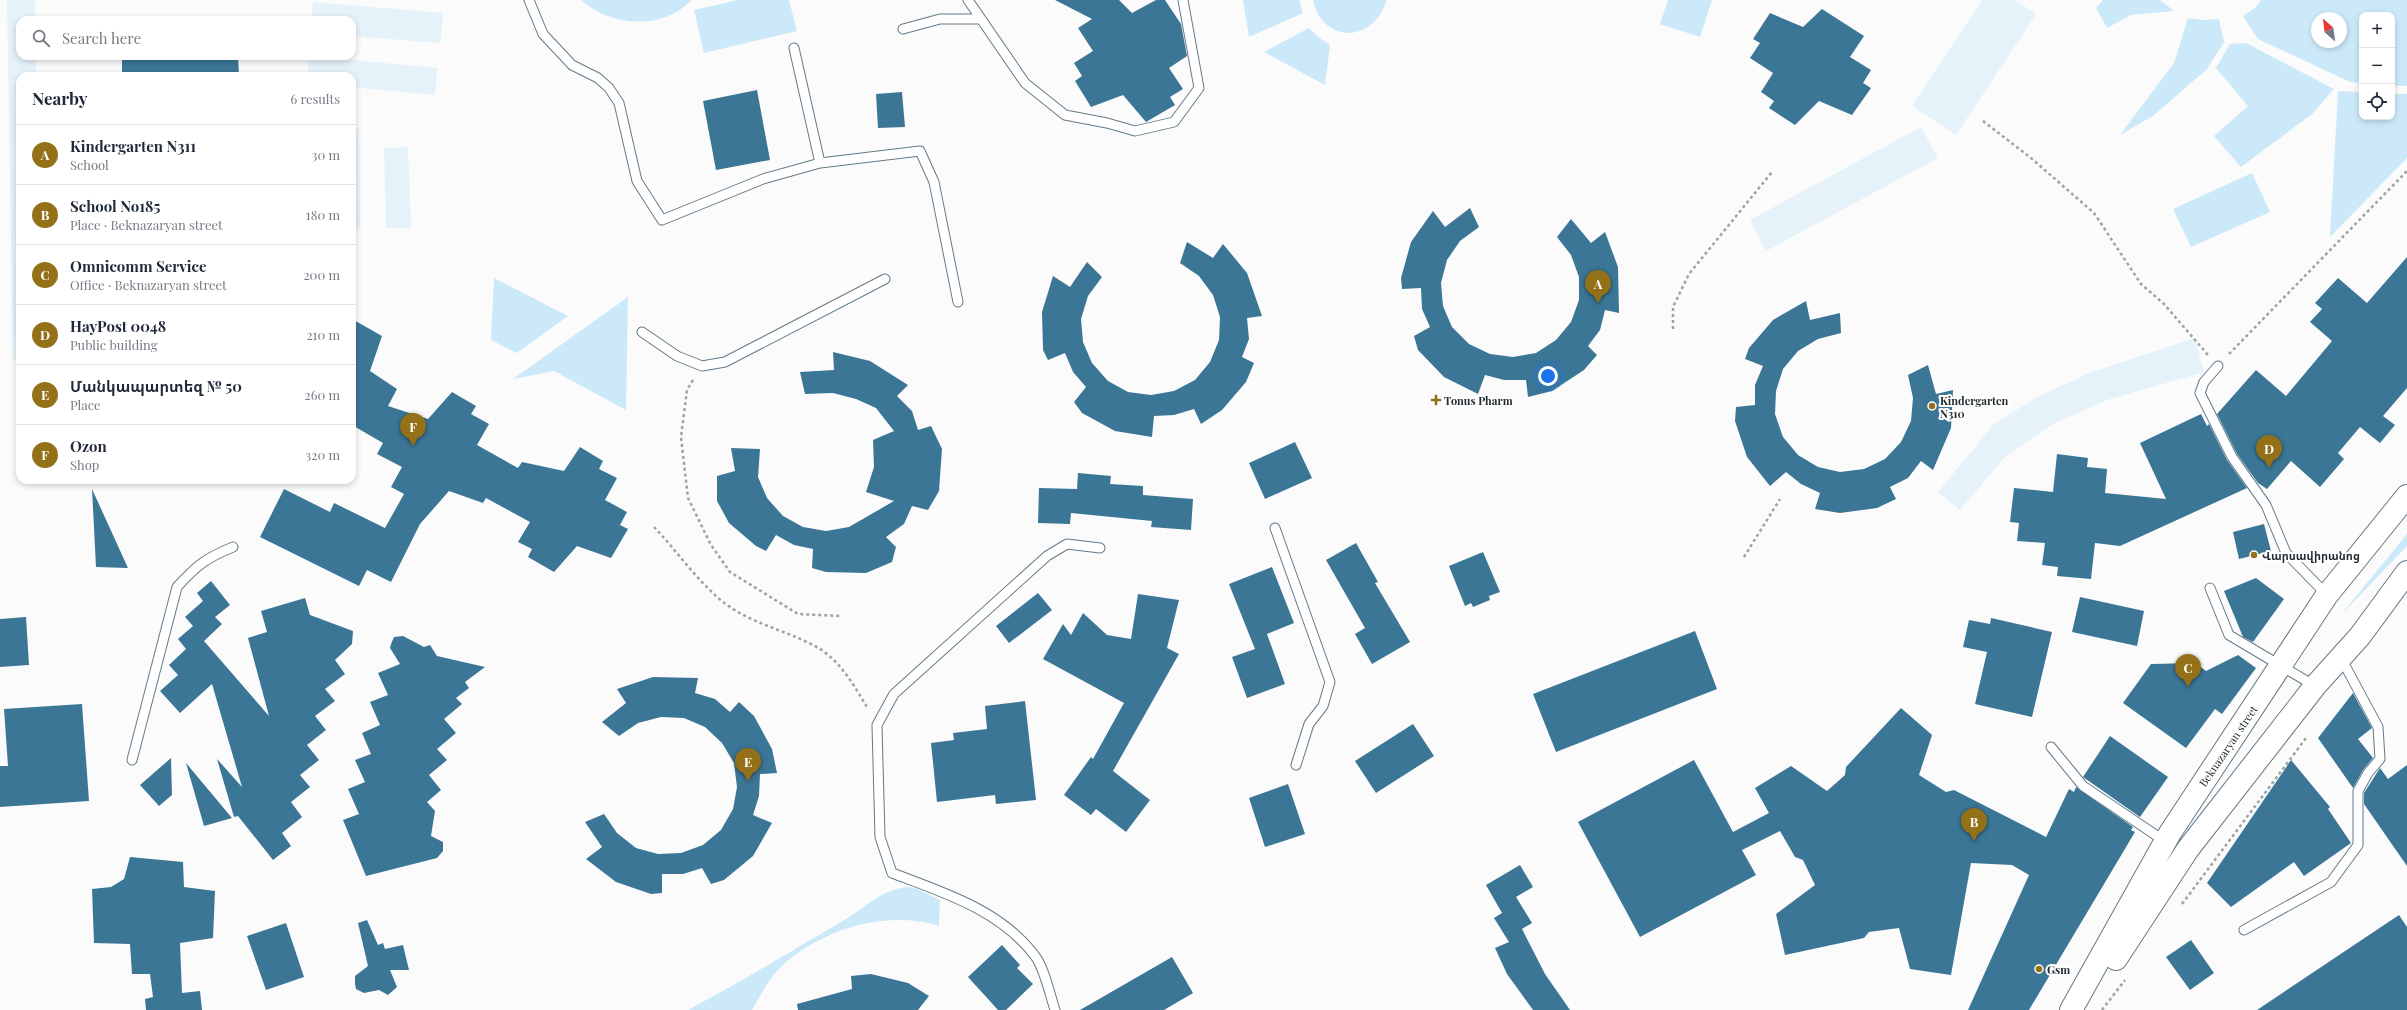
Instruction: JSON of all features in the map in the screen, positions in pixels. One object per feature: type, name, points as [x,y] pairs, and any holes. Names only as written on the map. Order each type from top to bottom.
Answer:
[{"type":"street","name":"Beknazaryan street","points":[[2071,1010],[2166,842],[2328,595],[2407,496]]},
{"type":"street","points":[[2085,1010],[2188,850],[2315,686],[2341,658],[2407,572]]},
{"type":"lane","points":[[529,0],[543,34],[572,65],[604,83],[619,103],[637,181],[662,220],[763,179],[820,163],[920,151],[934,182],[958,302]]},
{"type":"lane","points":[[968,0],[990,29],[1025,83],[1066,115],[1107,122],[1134,131],[1174,122],[1199,88],[1183,0]]},
{"type":"lane","points":[[904,29],[940,19],[981,19]]},
{"type":"lane","points":[[794,48],[820,163]]},
{"type":"lane","points":[[642,332],[677,356],[702,366],[726,362],[885,279]]},
{"type":"lane","points":[[2218,366],[2204,382],[2200,393],[2232,457],[2266,505],[2286,552],[2328,595]]},
{"type":"lane","points":[[1275,528],[1330,682],[1323,706],[1309,724],[1296,765]]},
{"type":"lane","points":[[1055,1010],[1036,957],[1016,935],[986,914],[950,895],[892,873],[880,837],[877,724],[894,694],[1047,556],[1067,544],[1100,548]]},
{"type":"lane","points":[[132,760],[177,587],[196,566],[212,556],[233,547]]},
{"type":"lane","points":[[2210,588],[2229,635],[2282,665],[2315,686]]},
{"type":"lane","points":[[2244,930],[2331,882],[2358,844],[2358,791],[2368,773],[2380,759],[2378,727],[2341,658]]},
{"type":"lane","points":[[2051,747],[2083,786],[2166,842]]},
{"type":"path","points":[[1982,121],[2031,158],[2094,213],[2141,284],[2164,304],[2218,366],[2407,171]]},
{"type":"path","points":[[1673,329],[1673,307],[1689,274],[1772,172]]},
{"type":"path","points":[[702,366],[686,390],[681,437],[688,498],[711,545],[730,572],[798,614],[841,616]]},
{"type":"path","points":[[1744,557],[1780,499]]},
{"type":"path","points":[[654,527],[701,581],[726,605],[760,624],[814,645],[837,663],[853,682],[877,724]]},
{"type":"path","points":[[2179,908],[2308,735]]},
{"type":"path","points":[[2102,1010],[2126,978]]},
{"type":"shaded area","points":[[7,0],[35,0],[35,16],[16,16],[16,60],[36,60],[36,72],[16,72],[16,359],[13,359]]},
{"type":"shaded area","points":[[581,0],[692,0],[682,9],[663,18],[638,22],[626,21],[602,14]]},
{"type":"shaded area","points":[[738,0],[789,0],[797,31],[704,53],[694,10]]},
{"type":"shaded area","points":[[1243,0],[1299,0],[1303,13],[1249,37]]},
{"type":"shaded area","points":[[1313,0],[1386,0],[1386,2],[1379,15],[1370,25],[1359,31],[1348,33],[1337,31],[1327,25],[1318,14]]},
{"type":"shaded area","points":[[1668,0],[1712,0],[1700,37],[1660,24]]},
{"type":"shaded area","points":[[1982,0],[2015,0],[2036,14],[1956,135],[1912,106]]},
{"type":"shaded area","points":[[2103,0],[2160,0],[2174,11],[2131,15],[2107,28],[2096,8]]},
{"type":"shaded area","points":[[2261,0],[2407,0],[2407,86],[2395,86],[2395,12],[2359,12],[2359,83],[2350,82],[2258,39],[2243,16],[2256,7]]},
{"type":"shaded area","points":[[313,2],[443,13],[440,43],[356,36],[356,16],[311,16]]},
{"type":"shaded area","points":[[2188,18],[2205,20],[2219,19],[2224,42],[2207,69],[2153,116],[2120,135],[2174,63]]},
{"type":"shaded area","points":[[1309,28],[1318,37],[1330,45],[1325,85],[1264,52]]},
{"type":"shaded area","points":[[2246,43],[2334,89],[2312,114],[2241,167],[2214,136],[2248,106],[2216,68],[2230,44]]},
{"type":"shaded area","points":[[309,60],[352,60],[437,68],[435,95],[356,87],[356,72],[307,72]]},
{"type":"shaded area","points":[[2338,91],[2359,92],[2359,120],[2395,120],[2395,94],[2407,94],[2407,158],[2330,237]]},
{"type":"shaded area","points":[[1921,127],[1938,158],[1766,251],[1750,220]]},
{"type":"shaded area","points":[[356,129],[359,129],[360,228],[356,228]]},
{"type":"shaded area","points":[[408,147],[411,228],[386,228],[384,148]]},
{"type":"shaded area","points":[[2252,173],[2270,212],[2191,247],[2173,209]]},
{"type":"shaded area","points":[[494,278],[568,316],[517,353],[491,340]]},
{"type":"shaded area","points":[[628,297],[626,410],[554,371],[513,379]]},
{"type":"shaded area","points":[[2195,338],[2204,372],[2107,400],[2053,424],[2005,457],[1960,510],[1938,492],[1994,424],[2037,397],[2092,372]]},
{"type":"shaded area","points":[[2407,534],[2407,546],[2340,616]]},
{"type":"shaded area","points":[[907,887],[915,888],[940,900],[939,926],[919,921],[897,920],[854,926],[813,943],[795,955],[775,973],[752,1010],[688,1010],[841,922],[880,896],[897,889]]},
{"type":"building","points":[[1055,0],[1119,0],[1132,13],[1156,0],[1165,0],[1181,24],[1187,56],[1169,68],[1183,89],[1170,97],[1175,105],[1146,122],[1123,95],[1091,107],[1075,81],[1082,76],[1074,63],[1093,51],[1078,28],[1092,19]]},
{"type":"building","points":[[1822,9],[1864,36],[1850,57],[1871,70],[1863,83],[1871,88],[1852,115],[1819,101],[1795,125],[1769,108],[1774,101],[1761,92],[1773,73],[1750,58],[1760,43],[1753,39],[1770,13],[1803,27]]},
{"type":"building","points":[[122,60],[238,60],[239,72],[122,72]]},
{"type":"building","points":[[757,90],[770,160],[716,170],[703,101]]},
{"type":"building","points":[[902,92],[905,127],[878,128],[876,94]]},
{"type":"building","points":[[1470,208],[1479,227],[1460,241],[1447,260],[1441,283],[1443,306],[1452,327],[1469,344],[1490,354],[1513,357],[1536,353],[1556,340],[1571,322],[1579,300],[1579,277],[1571,255],[1557,237],[1571,219],[1591,243],[1605,232],[1618,267],[1619,313],[1605,310],[1600,330],[1588,346],[1597,355],[1584,370],[1552,391],[1528,397],[1526,380],[1504,380],[1485,375],[1478,394],[1444,377],[1418,350],[1414,336],[1430,327],[1422,309],[1421,288],[1402,289],[1401,278],[1411,242],[1433,211],[1445,227]]},
{"type":"building","points":[[1187,242],[1213,258],[1223,244],[1247,273],[1262,316],[1247,318],[1249,339],[1242,357],[1254,363],[1246,382],[1222,410],[1201,424],[1194,409],[1174,415],[1154,416],[1152,437],[1115,431],[1082,413],[1074,402],[1086,387],[1073,372],[1065,353],[1048,360],[1043,350],[1042,312],[1053,276],[1070,287],[1087,262],[1102,277],[1088,296],[1081,319],[1083,342],[1092,363],[1108,381],[1128,392],[1151,395],[1174,391],[1195,380],[1210,362],[1219,340],[1220,317],[1213,295],[1199,276],[1180,263]]},
{"type":"building","points":[[2407,257],[2407,388],[2383,416],[2395,425],[2380,443],[2360,427],[2338,453],[2344,459],[2320,487],[2291,461],[2267,489],[2258,483],[2237,454],[2217,414],[2256,370],[2286,396],[2332,341],[2310,322],[2322,309],[2315,303],[2338,278],[2367,303]]},
{"type":"building","name":"Kindergarten N310","points":[[1806,301],[1810,320],[1840,313],[1841,333],[1818,339],[1798,351],[1783,369],[1776,391],[1775,414],[1783,437],[1798,455],[1818,467],[1840,472],[1864,469],[1885,459],[1901,442],[1911,421],[1913,398],[1908,375],[1928,365],[1936,394],[1953,390],[1951,428],[1933,470],[1921,461],[1908,478],[1890,487],[1896,499],[1877,508],[1840,513],[1815,509],[1820,493],[1801,484],[1786,472],[1770,486],[1747,457],[1735,421],[1736,407],[1755,405],[1755,385],[1763,366],[1745,359],[1749,348],[1773,320]]},
{"type":"building","points":[[356,321],[382,336],[370,371],[397,389],[388,406],[428,419],[452,392],[476,406],[471,414],[489,424],[477,445],[518,468],[522,462],[564,471],[580,447],[603,461],[599,469],[617,478],[605,500],[627,512],[620,525],[628,529],[611,558],[577,546],[554,572],[528,557],[532,549],[518,542],[530,522],[486,498],[483,503],[449,491],[420,524],[391,582],[367,570],[359,586],[260,537],[284,489],[330,512],[334,503],[385,528],[404,494],[391,487],[402,467],[377,454],[383,443],[356,427]]},
{"type":"building","points":[[833,352],[870,361],[908,385],[897,396],[912,411],[918,430],[931,426],[942,449],[939,491],[928,510],[912,506],[904,524],[886,537],[896,547],[892,562],[866,573],[826,572],[812,568],[813,549],[794,545],[776,535],[766,551],[756,546],[729,523],[717,501],[717,476],[735,471],[731,448],[760,449],[758,477],[767,498],[783,516],[803,527],[826,531],[849,527],[894,501],[866,492],[874,467],[873,440],[894,431],[876,408],[856,399],[833,393],[805,394],[800,372],[834,370]]},
{"type":"building","points":[[2201,414],[2207,426],[2209,424],[2227,460],[2247,488],[2120,546],[2095,543],[2091,579],[2057,576],[2058,567],[2042,565],[2045,543],[2017,541],[2019,523],[2010,522],[2014,488],[2053,492],[2057,454],[2088,458],[2087,467],[2107,469],[2105,493],[2166,499],[2140,443]]},
{"type":"building","points":[[1295,442],[1312,478],[1265,499],[1249,463]]},
{"type":"building","points":[[1078,473],[1111,476],[1110,484],[1143,486],[1143,495],[1193,499],[1191,530],[1151,527],[1152,521],[1071,513],[1070,524],[1038,523],[1039,488],[1077,489]]},
{"type":"building","points":[[92,489],[128,568],[96,567]]},
{"type":"building","points":[[2264,524],[2271,551],[2239,559],[2233,532]]},
{"type":"building","points":[[1356,543],[1378,582],[1375,583],[1410,642],[1372,664],[1355,634],[1365,628],[1326,560]]},
{"type":"building","points":[[1483,552],[1500,592],[1489,596],[1490,600],[1473,607],[1471,603],[1465,606],[1449,566]]},
{"type":"building","points":[[1272,567],[1294,623],[1267,634],[1285,684],[1247,698],[1232,657],[1255,649],[1229,584]]},
{"type":"building","points":[[2256,578],[2284,599],[2253,642],[2243,637],[2224,591]]},
{"type":"building","points":[[211,581],[230,605],[215,617],[222,624],[204,641],[269,716],[248,638],[267,632],[261,611],[305,598],[310,615],[353,631],[352,644],[335,660],[345,674],[325,689],[335,701],[315,716],[326,730],[307,745],[319,760],[300,775],[310,787],[291,802],[302,817],[282,833],[291,846],[273,860],[238,816],[234,817],[217,759],[242,787],[212,684],[180,713],[160,691],[178,675],[169,665],[186,649],[178,639],[193,626],[185,617],[203,601],[197,593]]},
{"type":"building","points":[[1038,593],[1052,610],[1009,643],[996,626]]},
{"type":"building","points":[[1138,594],[1179,600],[1167,648],[1179,654],[1113,771],[1150,800],[1126,832],[1096,809],[1091,815],[1064,795],[1091,757],[1093,759],[1124,703],[1043,659],[1063,624],[1071,635],[1083,613],[1107,635],[1131,639]]},
{"type":"building","points":[[2080,597],[2144,611],[2137,646],[2072,632]]},
{"type":"building","points":[[26,617],[29,665],[0,667],[0,619]]},
{"type":"building","points":[[1991,618],[2052,632],[2032,717],[1975,704],[1987,652],[1963,647],[1969,620],[1990,624]]},
{"type":"building","points":[[1695,631],[1717,689],[1556,752],[1533,694]]},
{"type":"building","points":[[403,636],[424,647],[430,645],[437,656],[485,667],[465,682],[469,688],[456,698],[462,704],[444,719],[456,733],[437,749],[447,760],[429,775],[441,790],[427,802],[435,811],[431,836],[443,842],[443,851],[437,858],[366,876],[343,820],[359,814],[348,789],[365,782],[355,760],[371,754],[362,733],[380,725],[370,702],[388,695],[378,673],[400,664],[390,648],[394,637]]},
{"type":"building","points":[[2238,655],[2256,668],[2222,714],[2215,709],[2186,748],[2123,703],[2151,664],[2195,663],[2206,671]]},
{"type":"building","points":[[653,677],[698,678],[695,693],[715,699],[730,712],[739,702],[754,716],[772,749],[777,773],[760,774],[759,796],[753,815],[772,823],[753,856],[724,880],[711,884],[702,868],[683,874],[662,874],[662,893],[651,894],[616,882],[586,859],[602,847],[585,822],[604,814],[617,833],[636,848],[658,854],[681,853],[703,845],[721,830],[733,809],[737,787],[734,763],[722,743],[705,727],[684,718],[661,717],[638,723],[619,736],[602,722],[626,703],[617,689]]},
{"type":"building","points":[[2353,693],[2372,728],[2358,739],[2373,758],[2363,770],[2353,788],[2318,738]]},
{"type":"building","points":[[1025,701],[1036,800],[996,804],[995,795],[937,802],[931,743],[954,740],[953,733],[987,729],[985,706]]},
{"type":"building","points":[[82,704],[89,801],[0,807],[0,766],[8,766],[4,709]]},
{"type":"building","points":[[1901,708],[1932,735],[1919,775],[1946,792],[1954,790],[2046,837],[2069,789],[2074,792],[2076,787],[2133,827],[2131,830],[2135,832],[2029,1010],[1968,1010],[2029,875],[2012,865],[1971,863],[1951,975],[1910,969],[1899,928],[1869,932],[1864,938],[1785,955],[1776,914],[1815,885],[1803,860],[1795,857],[1780,831],[1742,850],[1756,875],[1640,937],[1578,822],[1694,760],[1733,832],[1769,813],[1755,788],[1791,766],[1827,791],[1845,775],[1846,767]]},
{"type":"building","points":[[1413,724],[1434,756],[1376,793],[1355,761]]},
{"type":"building","points":[[2110,736],[2168,777],[2140,817],[2083,777]]},
{"type":"building","points":[[171,758],[172,795],[159,806],[140,785]]},
{"type":"building","points":[[2291,760],[2330,807],[2328,809],[2351,843],[2304,876],[2294,862],[2231,907],[2207,883]]},
{"type":"building","points":[[186,763],[232,818],[204,826]]},
{"type":"building","points":[[2407,765],[2407,866],[2364,804],[2364,793],[2380,768],[2388,779]]},
{"type":"building","points":[[1288,784],[1305,834],[1265,847],[1249,798]]},
{"type":"building","points":[[130,857],[183,862],[184,887],[215,891],[213,938],[180,943],[182,993],[200,991],[202,1010],[146,1010],[145,999],[153,997],[150,974],[132,974],[130,944],[94,943],[92,889],[111,887],[124,879]]},
{"type":"building","points":[[1520,865],[1533,887],[1516,897],[1532,923],[1522,929],[1545,974],[1570,1010],[1533,1010],[1507,974],[1495,948],[1509,942],[1494,918],[1502,913],[1486,885]]},
{"type":"building","points":[[2399,915],[2407,927],[2407,1010],[2257,1010]]},
{"type":"building","points":[[367,920],[378,945],[383,943],[385,949],[403,945],[409,970],[390,970],[397,987],[388,995],[379,990],[364,993],[356,989],[355,976],[368,966],[358,923]]},
{"type":"building","points":[[286,923],[304,977],[266,990],[247,936]]},
{"type":"building","points":[[2191,940],[2214,973],[2190,990],[2166,957]]},
{"type":"building","points":[[1002,945],[1020,965],[1017,968],[1033,984],[1006,1010],[998,1010],[968,977]]},
{"type":"building","points":[[1172,957],[1193,993],[1164,1010],[1080,1010]]},
{"type":"building","points":[[871,974],[908,983],[929,996],[918,1010],[798,1010],[797,1004],[852,989],[851,976]]},
{"type":"place","name":"Kindergarten N311","points":[[1598,303]]},
{"type":"place","name":"Tonus Pharm","points":[[1436,400]]},
{"type":"place","name":"Kindergarten N310","points":[[1932,406]]},
{"type":"place","name":"Ozon","points":[[413,446]]},
{"type":"place","name":"HayPost 0048","points":[[2269,468]]},
{"type":"place","name":"Վարսավիրանոց","points":[[2254,555]]},
{"type":"place","name":"Omnicomm Service","points":[[2188,687]]},
{"type":"place","name":"Մանկապարտեզ № 50","points":[[748,781]]},
{"type":"place","name":"School No185","points":[[1974,841]]},
{"type":"place","name":"Gsm","points":[[2039,969]]}]
